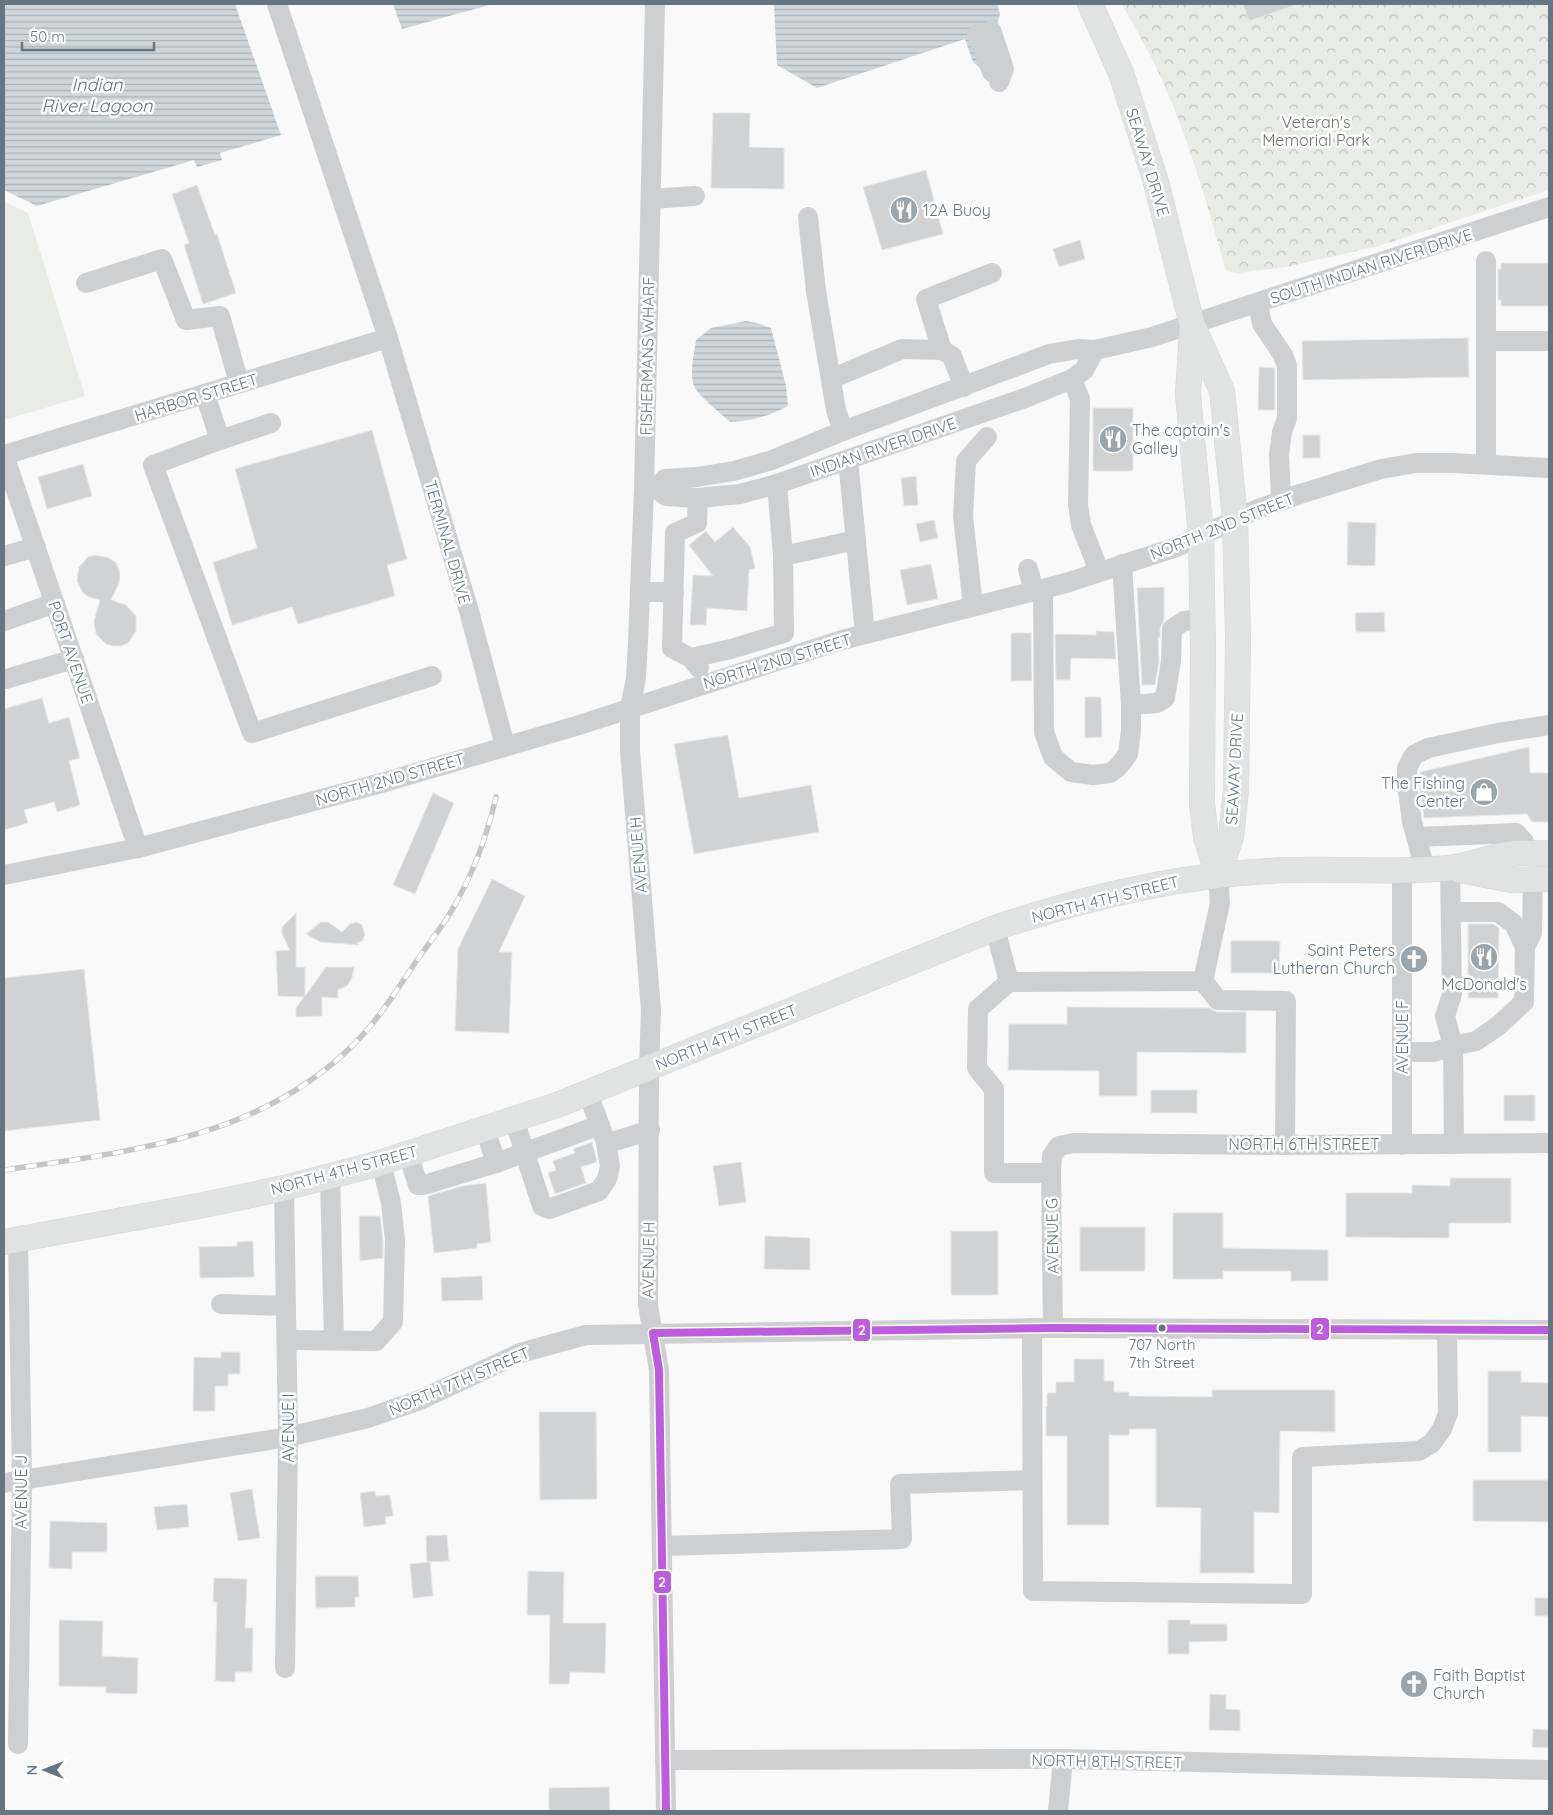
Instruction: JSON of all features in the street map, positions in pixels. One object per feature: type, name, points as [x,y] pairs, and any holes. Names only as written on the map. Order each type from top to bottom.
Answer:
[{"type":"main road","name":"SEAWAY DRIVE","points":[[1090,4],[1121,73],[1156,182],[1192,324],[1222,391],[1235,519],[1238,638],[1236,790],[1231,836],[1218,875]]},
{"type":"main road","name":"SEAWAY DRIVE","points":[[1192,324],[1188,394],[1201,536],[1202,804],[1206,837],[1218,875]]},
{"type":"main road","name":"NORTH 4TH STREET","points":[[11,1241],[284,1188],[381,1162],[485,1129],[588,1093],[995,928],[1055,908],[1176,880],[1218,875],[1269,871],[1413,869],[1462,866],[1511,854],[1537,854]]},
{"type":"main road","name":"NORTH 4TH STREET","points":[[1462,866],[1511,880],[1541,879]]},
{"type":"street","name":"TERMINAL DRIVE","points":[[277,4],[388,338],[469,611],[506,746]]},
{"type":"street","name":"FISHERMANS WHARF","points":[[630,708],[636,678],[640,592],[650,488],[650,199],[655,4]]},
{"type":"street","points":[[650,199],[695,196]]},
{"type":"street","name":"SOUTH INDIAN RIVER DRIVE","points":[[1192,324],[1549,207]]},
{"type":"street","points":[[808,217],[816,291],[836,410],[843,431]]},
{"type":"street","points":[[86,283],[162,259],[186,320],[220,316],[239,383]]},
{"type":"street","points":[[1486,261],[1486,464]]},
{"type":"street","points":[[942,350],[926,299],[992,273]]},
{"type":"street","points":[[1258,303],[1262,324],[1283,355],[1287,366],[1287,418],[1282,432],[1279,454],[1281,500]]},
{"type":"street","name":"INDIAN RIVER DRIVE","points":[[650,488],[664,479],[697,477],[734,471],[772,460],[843,431],[1055,353],[1078,349],[1095,350],[1152,337],[1192,324]]},
{"type":"street","name":"HARBOR STREET","points":[[4,455],[388,338]]},
{"type":"street","points":[[1486,341],[1549,341]]},
{"type":"street","points":[[831,379],[902,349],[942,350],[952,356],[964,387]]},
{"type":"street","name":"INDIAN RIVER DRIVE","points":[[650,488],[666,496],[698,498],[740,494],[778,484],[848,460],[982,427],[1026,398],[1072,379],[1084,370],[1095,350]]},
{"type":"street","points":[[1072,379],[1080,399],[1078,504],[1084,533],[1099,572]]},
{"type":"street","points":[[205,394],[220,440]]},
{"type":"street","points":[[271,423],[153,465],[252,733],[432,676]]},
{"type":"street","points":[[973,606],[964,516],[966,461],[982,427]]},
{"type":"street","name":"PORT AVENUE","points":[[4,455],[138,848]]},
{"type":"street","points":[[848,460],[865,634]]},
{"type":"street","name":"NORTH 2ND STREET","points":[[4,875],[138,848],[385,782],[865,634],[1038,590],[1177,547],[1235,519],[1281,500],[1380,469],[1416,463],[1486,464],[1549,468]]},
{"type":"street","points":[[692,658],[731,649],[784,633],[783,556],[778,484]]},
{"type":"street","points":[[698,498],[697,523],[675,533],[672,648],[692,658],[701,672],[704,684]]},
{"type":"street","points":[[783,556],[856,540]]},
{"type":"street","points":[[4,556],[36,547]]},
{"type":"street","points":[[1028,569],[1038,590],[1044,732],[1053,757],[1070,772],[1093,775],[1110,773],[1118,767],[1128,754],[1131,731],[1131,705],[1122,564]]},
{"type":"street","points":[[640,592],[674,592]]},
{"type":"street","points":[[4,621],[55,603]]},
{"type":"street","points":[[1131,705],[1157,703],[1165,698],[1172,629],[1184,620],[1202,620]]},
{"type":"street","points":[[4,677],[74,659]]},
{"type":"street","name":"AVENUE H","points":[[630,708],[630,751],[651,1010],[648,1305],[659,1370],[666,1811]]},
{"type":"street","name":"AVENUE F","points":[[1402,1145],[1402,1052],[1413,869],[1417,837],[1412,822],[1406,784],[1407,768],[1414,755],[1428,748],[1498,733],[1549,725]]},
{"type":"street","points":[[1417,837],[1516,833],[1537,854]]},
{"type":"street","points":[[1454,1144],[1453,1046],[1445,1016],[1452,994],[1451,912],[1472,835]]},
{"type":"street","points":[[1203,981],[1220,903],[1218,875]]},
{"type":"street","points":[[1402,1052],[1434,1052],[1476,1041],[1498,1026],[1524,1002],[1525,947],[1532,932],[1541,879]]},
{"type":"street","points":[[1451,912],[1498,912],[1514,924],[1525,947]]},
{"type":"street","points":[[995,928],[1009,982]]},
{"type":"street","points":[[1051,1173],[994,1173],[994,1089],[977,1068],[978,1009],[1009,982],[1203,981]]},
{"type":"street","points":[[1203,981],[1218,1000],[1286,1001],[1285,1145]]},
{"type":"street","points":[[514,1119],[542,1206],[549,1209],[599,1191],[607,1179],[610,1166],[603,1134],[588,1093]]},
{"type":"street","points":[[485,1129],[496,1163]]},
{"type":"street","points":[[408,1153],[418,1185],[424,1185],[525,1153],[603,1134],[650,1130]]},
{"type":"street","name":"NORTH 6TH STREET","points":[[1059,1146],[1074,1143],[1285,1145],[1549,1143]]},
{"type":"street","name":"AVENUE G","points":[[1053,1328],[1051,1173],[1052,1156],[1059,1146]]},
{"type":"street","points":[[287,1340],[376,1341],[393,1322],[396,1240],[391,1203],[381,1162]]},
{"type":"street","points":[[330,1176],[334,1340]]},
{"type":"street","name":"AVENUE I","points":[[284,1188],[288,1437],[285,1668]]},
{"type":"street","name":"AVENUE J","points":[[11,1241],[18,1744]]},
{"type":"street","points":[[221,1304],[286,1306]]},
{"type":"street","points":[[1032,1328],[1033,1591],[1302,1594],[1302,1457],[1419,1451],[1432,1443],[1442,1429],[1448,1413],[1447,1330]]},
{"type":"street","name":"NORTH 7TH STREET","points":[[13,1481],[288,1437],[368,1418],[420,1400],[520,1353],[586,1335],[1032,1328],[1549,1330]]},
{"type":"street","points":[[662,1546],[902,1539],[900,1484],[1032,1480]]},
{"type":"street","points":[[1058,1811],[1063,1759]]},
{"type":"street","name":"NORTH 8TH STREET","points":[[665,1760],[1063,1759],[1549,1770]]},
{"type":"green space","name":"Veteran's Memorial Park","points":[[1122,4],[1549,4],[1549,190],[1379,246],[1286,267],[1238,273],[1226,271],[1182,128],[1163,82]]},
{"type":"green space","points":[[4,201],[28,213],[85,396],[4,420]]},
{"type":"water","name":"Indian River Lagoon","points":[[4,4],[235,4],[281,135],[220,153],[222,160],[197,167],[194,160],[37,206],[4,190]]},
{"type":"water","points":[[393,4],[493,4],[402,29]]},
{"type":"water","points":[[774,4],[997,4],[1000,14],[985,67],[979,67],[973,62],[965,39],[817,88],[777,65]]},
{"type":"water","points":[[746,321],[771,328],[786,386],[788,406],[760,417],[730,422],[703,398],[695,388],[692,372],[693,356],[696,340],[711,328]]},
{"type":"building","points":[[1243,4],[1293,4],[1293,6],[1249,21]]},
{"type":"building","points":[[713,113],[750,113],[749,147],[784,148],[784,189],[711,188]]},
{"type":"building","name":"12A Buoy","points":[[926,170],[943,234],[882,250],[863,187]]},
{"type":"building","points":[[197,185],[215,235],[217,234],[236,293],[203,304],[184,245],[189,243],[172,194]]},
{"type":"building","points":[[1080,240],[1085,259],[1059,267],[1053,249]]},
{"type":"building","points":[[1501,263],[1549,263],[1549,306],[1501,306],[1501,300],[1498,300],[1498,269],[1501,269]]},
{"type":"building","points":[[1468,338],[1469,377],[1303,380],[1302,341]]},
{"type":"building","points":[[1259,367],[1275,368],[1275,410],[1258,410]]},
{"type":"building","name":"The captain's Galley","points":[[1093,408],[1133,408],[1133,471],[1093,471]]},
{"type":"building","points":[[372,430],[407,559],[387,565],[395,596],[298,624],[292,607],[232,625],[213,562],[257,548],[235,469]]},
{"type":"building","points":[[1303,435],[1320,435],[1320,458],[1303,458]]},
{"type":"building","points":[[83,464],[92,496],[47,509],[38,477]]},
{"type":"building","points":[[916,476],[918,505],[904,506],[901,478]]},
{"type":"building","points":[[934,520],[938,538],[920,542],[916,524]]},
{"type":"building","points":[[1348,522],[1376,523],[1375,566],[1347,565]]},
{"type":"building","points":[[733,527],[750,547],[755,568],[749,570],[747,611],[707,608],[706,625],[690,625],[693,575],[713,576],[689,545],[706,531],[715,542]]},
{"type":"building","points":[[95,555],[109,558],[115,562],[120,576],[119,583],[111,600],[126,605],[136,616],[136,631],[128,643],[121,646],[106,644],[96,634],[94,621],[100,600],[83,593],[77,581],[79,567],[88,557]]},
{"type":"building","points":[[931,564],[938,599],[907,605],[900,570]]},
{"type":"building","points":[[1164,587],[1164,620],[1160,628],[1160,637],[1158,637],[1159,662],[1155,685],[1142,685],[1137,588]]},
{"type":"building","points":[[1384,612],[1385,632],[1356,632],[1355,613]]},
{"type":"building","points":[[1096,631],[1114,632],[1116,659],[1071,658],[1070,680],[1056,680],[1055,634],[1096,635]]},
{"type":"building","points":[[1011,633],[1031,633],[1032,681],[1011,681]]},
{"type":"building","points":[[1085,697],[1101,697],[1102,737],[1085,738]]},
{"type":"building","points":[[42,698],[49,723],[69,717],[80,758],[69,761],[80,805],[57,812],[54,802],[24,810],[28,823],[4,830],[4,709]]},
{"type":"building","points":[[728,735],[739,798],[811,785],[819,832],[694,854],[674,744]]},
{"type":"building","name":"The Fishing Center","points":[[1529,747],[1530,773],[1549,773],[1549,822],[1532,822],[1527,814],[1424,818],[1420,772]]},
{"type":"building","points":[[433,793],[454,803],[415,894],[393,885]]},
{"type":"building","points":[[492,879],[525,896],[499,952],[512,952],[509,1033],[455,1031],[458,949]]},
{"type":"building","points":[[296,913],[296,967],[305,967],[305,996],[326,967],[354,967],[352,978],[347,986],[338,990],[338,998],[322,997],[322,1016],[296,1017],[296,1008],[304,997],[278,996],[276,951],[290,950],[282,934],[282,927]]},
{"type":"building","points":[[321,922],[328,922],[342,932],[350,924],[357,922],[362,925],[365,935],[362,941],[357,943],[359,945],[320,942],[306,934]]},
{"type":"building","name":"McDonald's","points":[[1468,924],[1494,924],[1499,928],[1498,998],[1468,998]]},
{"type":"building","points":[[1231,941],[1280,941],[1279,973],[1231,973]]},
{"type":"building","points":[[84,969],[100,1120],[4,1131],[4,978]]},
{"type":"building","points":[[1067,1007],[1209,1008],[1217,1012],[1246,1012],[1246,1053],[1137,1052],[1137,1096],[1099,1096],[1099,1071],[1008,1070],[1009,1024],[1067,1024]]},
{"type":"building","points":[[1151,1090],[1197,1090],[1197,1113],[1151,1113]]},
{"type":"building","points":[[1504,1095],[1535,1095],[1535,1121],[1504,1121]]},
{"type":"building","points":[[592,1142],[597,1162],[581,1167],[586,1183],[555,1194],[548,1173],[556,1170],[553,1161],[575,1153],[573,1149]]},
{"type":"building","points":[[741,1162],[746,1202],[719,1206],[713,1166]]},
{"type":"building","points":[[1450,1178],[1511,1178],[1511,1223],[1449,1223],[1449,1238],[1346,1237],[1346,1193],[1412,1193],[1412,1185],[1450,1186]]},
{"type":"building","points":[[486,1183],[491,1242],[477,1244],[477,1248],[434,1253],[428,1196],[462,1186]]},
{"type":"building","points":[[1173,1213],[1223,1213],[1223,1248],[1328,1250],[1328,1281],[1291,1281],[1291,1271],[1223,1271],[1223,1279],[1173,1279]]},
{"type":"building","points":[[359,1216],[380,1216],[383,1258],[360,1261]]},
{"type":"building","points":[[1080,1227],[1145,1227],[1145,1271],[1080,1271]]},
{"type":"building","points":[[951,1231],[998,1231],[998,1295],[951,1295]]},
{"type":"building","points":[[765,1236],[810,1238],[810,1270],[764,1269]]},
{"type":"building","points":[[253,1241],[254,1277],[200,1278],[199,1247],[237,1246],[237,1242]]},
{"type":"building","points":[[482,1276],[483,1300],[442,1301],[441,1278]]},
{"type":"building","points":[[221,1352],[240,1352],[240,1374],[228,1374],[228,1386],[215,1386],[215,1411],[193,1411],[194,1357],[221,1358]]},
{"type":"building","points":[[1074,1359],[1104,1359],[1104,1381],[1114,1381],[1114,1392],[1129,1392],[1129,1396],[1212,1397],[1212,1390],[1335,1390],[1335,1432],[1280,1431],[1279,1513],[1254,1512],[1254,1573],[1200,1573],[1201,1508],[1156,1507],[1156,1429],[1129,1429],[1129,1435],[1109,1435],[1109,1525],[1067,1525],[1067,1436],[1046,1436],[1046,1407],[1047,1393],[1056,1393],[1056,1382],[1074,1382]]},
{"type":"building","points":[[1488,1371],[1521,1371],[1521,1382],[1549,1383],[1549,1417],[1521,1416],[1521,1452],[1488,1452]]},
{"type":"building","points":[[539,1412],[596,1412],[597,1499],[540,1500]]},
{"type":"building","points":[[1473,1480],[1549,1480],[1549,1522],[1473,1521]]},
{"type":"building","points":[[252,1489],[260,1538],[238,1541],[230,1493]]},
{"type":"building","points":[[375,1491],[376,1496],[390,1495],[393,1516],[385,1517],[386,1524],[364,1527],[360,1493]]},
{"type":"building","points":[[187,1504],[189,1527],[157,1530],[154,1507]]},
{"type":"building","points":[[50,1521],[107,1523],[107,1552],[72,1552],[72,1569],[49,1568]]},
{"type":"building","points":[[447,1535],[449,1561],[427,1562],[426,1536]]},
{"type":"building","points":[[430,1562],[433,1596],[413,1598],[410,1564]]},
{"type":"building","points":[[528,1571],[564,1572],[563,1623],[606,1623],[605,1673],[570,1672],[569,1684],[549,1684],[550,1615],[527,1615]]},
{"type":"building","points":[[315,1576],[358,1576],[359,1597],[355,1597],[355,1607],[316,1608]]},
{"type":"building","points":[[214,1578],[247,1579],[245,1628],[253,1628],[252,1672],[235,1672],[235,1682],[215,1681],[217,1602],[213,1602]]},
{"type":"building","points":[[1535,1598],[1549,1598],[1549,1616],[1535,1616]]},
{"type":"building","points":[[59,1620],[103,1621],[102,1656],[138,1658],[137,1694],[106,1693],[106,1687],[59,1686]]},
{"type":"building","points":[[1168,1620],[1190,1620],[1190,1624],[1227,1624],[1227,1641],[1189,1642],[1189,1654],[1168,1654]]},
{"type":"building","points":[[1210,1694],[1226,1695],[1226,1709],[1240,1710],[1240,1731],[1209,1730]]},
{"type":"building","points":[[1533,1729],[1549,1730],[1549,1748],[1532,1747]]},
{"type":"building","points":[[609,1787],[610,1811],[549,1811],[549,1788]]},
{"type":"railway","points":[[4,1170],[97,1156],[188,1136],[232,1122],[274,1102],[314,1078],[351,1047],[369,1027],[440,929],[459,897],[478,855],[496,797]]},
{"type":"transit line","name":"2","points":[[666,1811],[659,1370],[653,1333],[1053,1328],[1549,1330]]},
{"type":"place","name":"12A Buoy","points":[[904,210]]},
{"type":"place","name":"The captain's Galley","points":[[1113,439]]},
{"type":"place","name":"The Fishing Center","points":[[1484,792]]},
{"type":"place","name":"McDonald's","points":[[1484,957]]},
{"type":"place","name":"Saint Peters Lutheran Church","points":[[1414,959]]},
{"type":"place","name":"707 North 7th Street","points":[[1162,1328]]},
{"type":"place","name":"Faith Baptist Church","points":[[1414,1684]]}]
